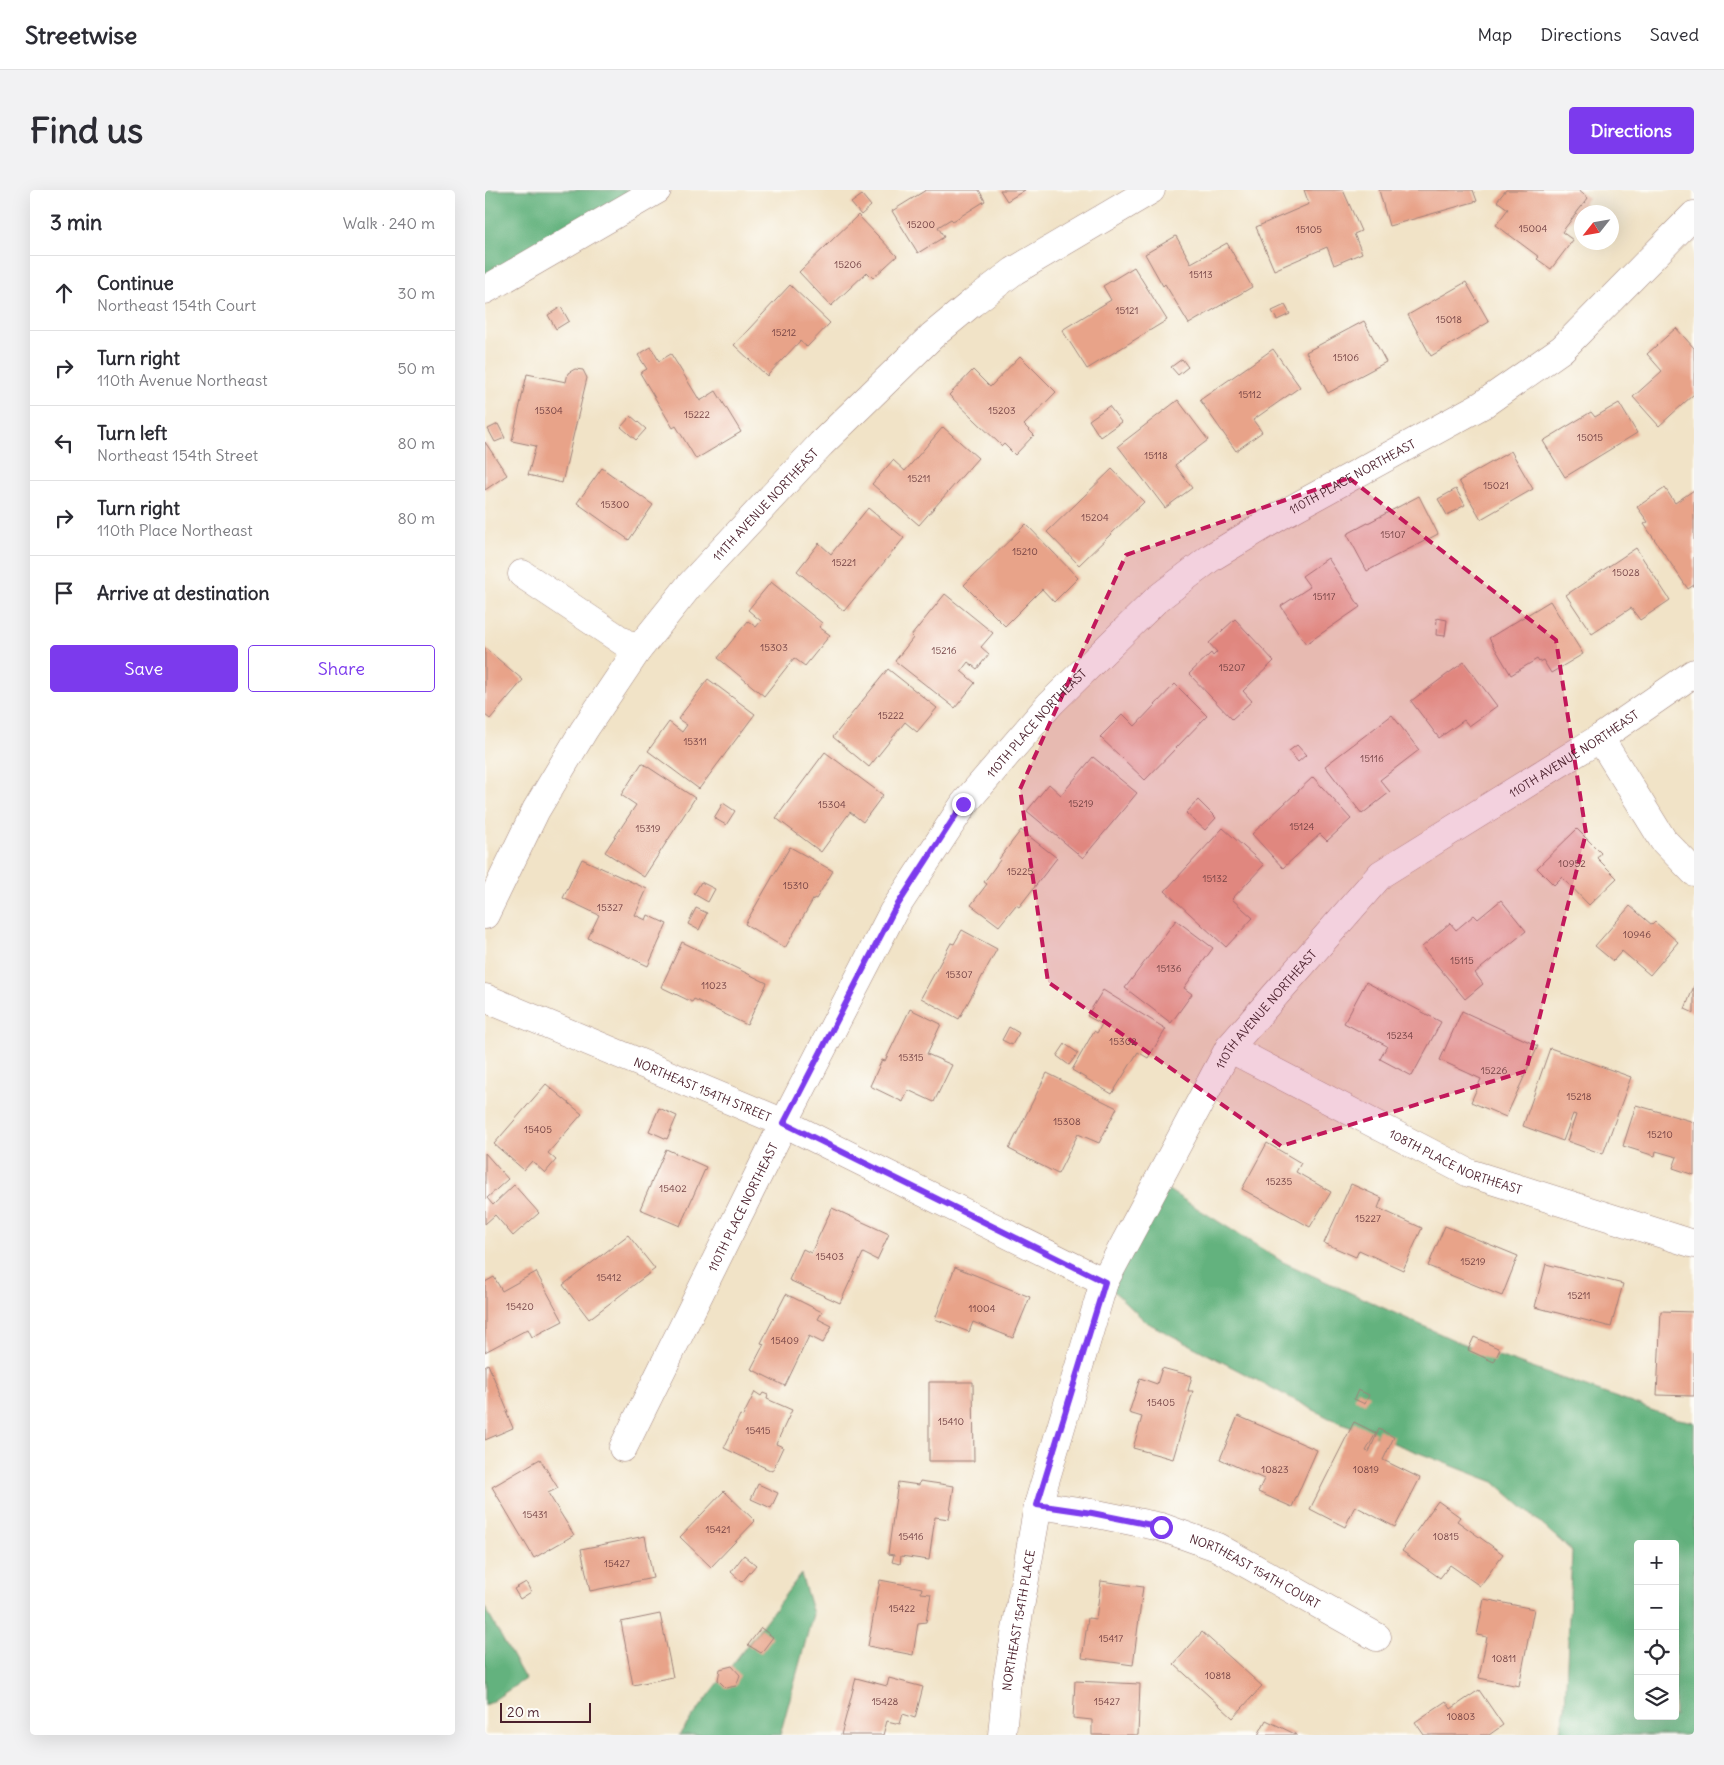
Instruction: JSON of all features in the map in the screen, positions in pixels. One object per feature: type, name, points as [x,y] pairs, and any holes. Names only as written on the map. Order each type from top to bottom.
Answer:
[{"type":"street","points":[[485,290],[657,190]]},
{"type":"street","name":"111TH AVENUE NORTHEAST","points":[[485,915],[537,810],[584,730],[637,651],[689,586],[821,444],[932,336],[972,302],[1014,271],[1151,190]]},
{"type":"street","name":"110TH PLACE NORTHEAST","points":[[623,1448],[784,1123],[893,912],[963,804],[1064,690],[1157,599],[1211,558],[1283,514],[1482,405],[1562,349],[1694,216]]},
{"type":"street","points":[[522,574],[637,651]]},
{"type":"street","name":"110TH AVENUE NORTHEAST","points":[[1037,1505],[1105,1282],[1229,1048],[1381,874],[1600,738],[1694,673]]},
{"type":"street","points":[[1600,738],[1663,840],[1694,872]]},
{"type":"street","name":"NORTHEAST 154TH STREET","points":[[485,998],[784,1123],[1105,1282]]},
{"type":"street","name":"108TH PLACE NORTHEAST","points":[[1229,1048],[1469,1173],[1694,1244]]},
{"type":"street","name":"NORTHEAST 154TH COURT","points":[[1037,1505],[1092,1513],[1161,1527],[1217,1547],[1377,1637]]},
{"type":"street","name":"NORTHEAST 154TH PLACE","points":[[1002,1735],[1007,1681],[1037,1505]]},
{"type":"highlighted area","points":[[1349,478],[1556,640],[1586,833],[1526,1071],[1281,1146],[1048,982],[1020,789],[1126,555]]},
{"type":"green space","points":[[485,190],[657,190],[485,290]]},
{"type":"green space","points":[[1157,1183],[1283,1262],[1456,1341],[1674,1418],[1694,1422],[1694,1735],[1559,1735],[1565,1708],[1572,1551],[1494,1482],[1329,1418],[1146,1322],[1104,1282]]},
{"type":"green space","points":[[801,1574],[813,1614],[780,1735],[679,1735]]},
{"type":"green space","points":[[485,1608],[525,1679],[485,1706]]},
{"type":"building","points":[[926,190],[979,190],[985,201],[953,221],[951,219],[938,227],[944,237],[918,253],[892,211]]},
{"type":"building","points":[[1000,190],[1025,190],[1007,201]]},
{"type":"building","points":[[1304,190],[1343,190],[1361,231],[1354,234],[1362,253],[1334,265],[1327,247],[1274,270],[1256,227],[1309,204]]},
{"type":"building","points":[[1379,190],[1473,190],[1477,201],[1389,226]]},
{"type":"building","points":[[1506,190],[1578,190],[1588,198],[1583,205],[1574,205],[1574,216],[1562,232],[1573,240],[1551,269],[1537,259],[1539,257],[1496,225],[1508,209],[1497,201]]},
{"type":"building","points":[[862,195],[871,206],[861,215],[851,203]]},
{"type":"building","points":[[858,215],[897,256],[873,278],[867,272],[831,306],[799,272]]},
{"type":"building","points":[[1176,236],[1191,263],[1227,243],[1252,287],[1189,324],[1165,284],[1163,286],[1145,254]]},
{"type":"building","points":[[1134,267],[1167,320],[1087,369],[1062,330],[1111,300],[1103,286]]},
{"type":"building","points":[[1466,282],[1489,322],[1431,356],[1408,315]]},
{"type":"building","points":[[790,285],[830,323],[807,347],[800,341],[767,376],[734,345]]},
{"type":"building","points":[[1285,305],[1290,314],[1277,320],[1272,311]]},
{"type":"building","points":[[561,307],[569,321],[556,329],[548,315]]},
{"type":"building","points":[[1364,321],[1386,362],[1328,393],[1306,352]]},
{"type":"building","points":[[1676,328],[1694,348],[1694,394],[1659,426],[1633,397],[1662,371],[1647,354]]},
{"type":"building","points":[[651,347],[659,361],[671,354],[700,401],[716,391],[741,432],[696,459],[676,426],[673,428],[640,373],[647,369],[638,355]]},
{"type":"building","points":[[1273,349],[1300,387],[1253,420],[1262,432],[1236,451],[1200,400]]},
{"type":"building","points":[[1020,356],[1056,392],[1024,425],[1034,435],[1015,455],[1004,444],[1002,446],[949,395],[973,370],[990,387]]},
{"type":"building","points":[[1182,359],[1188,367],[1178,375],[1171,367]]},
{"type":"building","points":[[575,369],[583,370],[587,378],[562,483],[528,475],[536,446],[512,441],[527,374],[566,382],[568,373]]},
{"type":"building","points":[[1178,400],[1208,440],[1175,465],[1192,488],[1165,508],[1118,446]]},
{"type":"building","points":[[1619,403],[1637,433],[1565,477],[1543,441],[1591,412],[1595,417]]},
{"type":"building","points":[[1109,406],[1121,422],[1100,437],[1089,420]]},
{"type":"building","points":[[631,416],[646,429],[636,440],[621,427]]},
{"type":"building","points":[[498,424],[505,438],[495,442],[488,429]]},
{"type":"building","points":[[943,427],[978,458],[919,525],[872,484],[893,460],[905,471]]},
{"type":"building","points":[[485,442],[507,475],[485,490]]},
{"type":"building","points":[[1511,451],[1533,489],[1481,519],[1459,481]]},
{"type":"building","points":[[602,468],[653,505],[629,540],[577,503]]},
{"type":"building","points":[[1112,469],[1144,502],[1079,565],[1047,532]]},
{"type":"building","points":[[1665,488],[1675,503],[1694,490],[1694,585],[1688,589],[1644,524],[1648,522],[1637,507]]},
{"type":"building","points":[[1456,489],[1465,505],[1447,515],[1438,499]]},
{"type":"building","points":[[1419,496],[1438,534],[1367,571],[1347,534]]},
{"type":"building","points":[[868,508],[904,538],[844,611],[797,571],[819,543],[831,554]]},
{"type":"building","points":[[1026,524],[1078,578],[1054,602],[1042,589],[1005,626],[964,585]]},
{"type":"building","points":[[1636,548],[1670,600],[1640,620],[1631,608],[1592,634],[1566,595]]},
{"type":"building","points":[[1328,558],[1360,607],[1306,644],[1281,606],[1310,587],[1302,576]]},
{"type":"building","points":[[771,582],[822,623],[819,627],[830,635],[805,666],[794,658],[764,696],[718,658],[748,621],[756,627],[761,621],[748,610]]},
{"type":"building","points":[[945,594],[993,633],[981,647],[989,654],[977,669],[968,662],[961,671],[975,683],[955,708],[895,661],[913,638],[911,636]]},
{"type":"building","points":[[1550,601],[1583,654],[1551,673],[1543,660],[1539,662],[1537,659],[1511,675],[1489,638]]},
{"type":"building","points":[[1437,618],[1447,620],[1445,636],[1436,635]]},
{"type":"building","points":[[1235,619],[1274,661],[1243,691],[1252,701],[1232,719],[1189,674],[1211,653],[1213,656],[1217,652],[1209,643]]},
{"type":"building","points":[[485,648],[523,680],[490,719],[485,715]]},
{"type":"building","points":[[1464,662],[1497,706],[1469,726],[1464,720],[1439,738],[1411,701]]},
{"type":"building","points":[[888,669],[937,708],[917,732],[905,722],[869,767],[833,737]]},
{"type":"building","points":[[708,679],[755,714],[699,789],[648,751],[669,722],[682,732],[687,725],[678,719]]},
{"type":"building","points":[[1175,684],[1207,716],[1145,780],[1100,737],[1123,714],[1135,726]]},
{"type":"building","points":[[1392,715],[1419,750],[1380,780],[1390,792],[1362,814],[1325,766]]},
{"type":"building","points":[[1297,745],[1306,755],[1298,762],[1289,751]]},
{"type":"building","points":[[825,752],[883,795],[863,822],[850,812],[821,852],[776,818]]},
{"type":"building","points":[[1093,757],[1137,793],[1083,858],[1027,811],[1049,784],[1061,795]]},
{"type":"building","points":[[642,763],[695,798],[644,877],[605,852],[636,805],[621,795]]},
{"type":"building","points":[[1313,777],[1351,819],[1327,841],[1320,834],[1283,868],[1252,834]]},
{"type":"building","points":[[1198,800],[1216,818],[1205,830],[1186,813]]},
{"type":"building","points":[[723,803],[735,811],[726,825],[714,818]]},
{"type":"building","points":[[1223,828],[1264,865],[1232,899],[1253,918],[1226,947],[1165,891]]},
{"type":"building","points":[[1577,829],[1601,853],[1597,858],[1617,878],[1589,905],[1562,877],[1554,885],[1537,868]]},
{"type":"building","points":[[1021,830],[1057,858],[1019,907],[1016,905],[999,926],[971,905],[987,884],[984,882],[999,859]]},
{"type":"building","points":[[790,847],[833,871],[816,899],[814,898],[785,948],[745,924]]},
{"type":"building","points":[[582,859],[647,889],[635,915],[646,920],[648,915],[667,924],[648,966],[588,938],[599,915],[563,898]]},
{"type":"building","points":[[701,882],[715,889],[708,902],[694,894]]},
{"type":"building","points":[[1501,900],[1526,931],[1475,973],[1483,984],[1465,999],[1422,947],[1450,923],[1456,930],[1474,915],[1478,919]]},
{"type":"building","points":[[1630,906],[1652,925],[1655,922],[1678,942],[1650,975],[1622,951],[1613,961],[1595,946]]},
{"type":"building","points":[[696,908],[707,913],[699,930],[688,924]]},
{"type":"building","points":[[1176,920],[1213,948],[1184,988],[1192,994],[1171,1023],[1125,988]]},
{"type":"building","points":[[962,930],[997,949],[959,1019],[921,998],[951,943],[954,944]]},
{"type":"building","points":[[682,942],[767,983],[747,1025],[694,999],[692,1002],[661,987]]},
{"type":"building","points":[[1366,982],[1441,1022],[1412,1076],[1380,1059],[1387,1046],[1344,1023]]},
{"type":"building","points":[[1694,986],[1694,1013],[1685,1009]]},
{"type":"building","points":[[1103,990],[1166,1029],[1148,1058],[1138,1052],[1112,1094],[1072,1070],[1094,1031],[1097,1033],[1102,1024],[1087,1016]]},
{"type":"building","points":[[910,1009],[941,1024],[927,1054],[952,1065],[934,1102],[908,1090],[903,1102],[870,1086],[882,1060],[885,1061]]},
{"type":"building","points":[[1462,1011],[1538,1046],[1506,1117],[1471,1102],[1481,1079],[1440,1060]]},
{"type":"building","points":[[1009,1027],[1019,1033],[1012,1045],[1002,1040]]},
{"type":"building","points":[[1065,1044],[1078,1053],[1069,1065],[1057,1056]]},
{"type":"building","points":[[1550,1048],[1631,1077],[1603,1154],[1567,1141],[1576,1115],[1573,1114],[1563,1141],[1523,1126]]},
{"type":"building","points":[[1047,1073],[1117,1108],[1099,1143],[1078,1134],[1058,1174],[1009,1149]]},
{"type":"building","points":[[546,1084],[582,1114],[548,1153],[556,1160],[545,1173],[532,1161],[524,1170],[494,1144]]},
{"type":"building","points":[[1636,1105],[1694,1122],[1694,1175],[1673,1168],[1677,1157],[1656,1151],[1655,1156],[1623,1146]]},
{"type":"building","points":[[659,1108],[677,1116],[667,1139],[649,1131]]},
{"type":"building","points":[[1267,1143],[1301,1163],[1296,1172],[1331,1192],[1310,1227],[1242,1189]]},
{"type":"building","points":[[666,1149],[706,1167],[680,1226],[640,1209]]},
{"type":"building","points":[[485,1153],[508,1179],[487,1198],[493,1205],[514,1185],[539,1213],[513,1236],[495,1215],[485,1224]]},
{"type":"building","points":[[1351,1184],[1382,1198],[1378,1208],[1422,1228],[1403,1270],[1359,1250],[1356,1257],[1324,1243]]},
{"type":"building","points":[[832,1208],[889,1234],[877,1260],[863,1253],[840,1303],[789,1280],[803,1249],[811,1253]]},
{"type":"building","points":[[1445,1226],[1518,1256],[1502,1296],[1428,1266]]},
{"type":"building","points":[[628,1235],[655,1269],[589,1319],[563,1285]]},
{"type":"building","points":[[1546,1264],[1623,1284],[1611,1327],[1535,1307]]},
{"type":"building","points":[[955,1267],[1030,1297],[1013,1338],[973,1322],[969,1332],[935,1319]]},
{"type":"building","points":[[536,1272],[563,1321],[532,1337],[528,1329],[485,1352],[485,1282],[494,1277],[502,1291]]},
{"type":"building","points":[[786,1294],[822,1312],[818,1319],[832,1326],[823,1343],[809,1336],[785,1386],[751,1369],[764,1344],[761,1343]]},
{"type":"building","points":[[1661,1311],[1694,1312],[1694,1396],[1657,1395]]},
{"type":"building","points":[[1474,1337],[1500,1349],[1494,1362],[1468,1350]]},
{"type":"building","points":[[488,1364],[513,1428],[485,1440],[485,1366]]},
{"type":"building","points":[[1162,1368],[1192,1376],[1188,1391],[1193,1391],[1173,1459],[1133,1448],[1142,1417],[1129,1413],[1140,1378],[1157,1384]]},
{"type":"building","points":[[929,1382],[973,1382],[974,1461],[929,1461]]},
{"type":"building","points":[[1358,1390],[1369,1395],[1365,1404],[1354,1399]]},
{"type":"building","points":[[755,1392],[761,1396],[763,1393],[768,1395],[767,1399],[792,1410],[776,1444],[783,1447],[772,1471],[724,1448],[740,1415],[743,1416]]},
{"type":"building","points":[[1238,1416],[1317,1450],[1292,1507],[1258,1492],[1264,1479],[1220,1459]]},
{"type":"building","points":[[1354,1422],[1376,1433],[1366,1451],[1369,1452],[1379,1429],[1394,1437],[1383,1460],[1420,1478],[1395,1527],[1355,1506],[1345,1527],[1310,1509]]},
{"type":"building","points":[[540,1459],[558,1488],[548,1493],[574,1535],[534,1558],[492,1487]]},
{"type":"building","points":[[920,1481],[954,1486],[949,1519],[935,1517],[929,1560],[901,1556],[900,1564],[892,1562],[894,1555],[888,1554],[898,1482],[919,1485]]},
{"type":"building","points":[[758,1484],[778,1493],[771,1508],[751,1499]]},
{"type":"building","points":[[724,1491],[755,1521],[711,1567],[680,1537]]},
{"type":"building","points":[[1438,1501],[1460,1517],[1457,1521],[1503,1554],[1480,1586],[1450,1565],[1440,1578],[1402,1551]]},
{"type":"building","points":[[645,1536],[653,1578],[590,1591],[581,1549]]},
{"type":"building","points":[[744,1555],[756,1565],[742,1582],[731,1572]]},
{"type":"building","points":[[880,1580],[922,1588],[921,1593],[931,1594],[926,1622],[918,1623],[913,1655],[868,1646]]},
{"type":"building","points":[[1101,1581],[1143,1587],[1133,1665],[1082,1658],[1088,1618],[1096,1619]]},
{"type":"building","points":[[526,1582],[531,1592],[520,1599],[514,1589]]},
{"type":"building","points":[[1484,1599],[1534,1609],[1519,1686],[1479,1678],[1487,1637],[1477,1635]]},
{"type":"building","points":[[660,1614],[673,1677],[633,1685],[621,1622]]},
{"type":"building","points":[[761,1628],[773,1637],[761,1653],[748,1645]]},
{"type":"building","points":[[1202,1632],[1262,1686],[1233,1718],[1174,1664]]},
{"type":"building","points":[[732,1666],[740,1675],[736,1686],[726,1688],[718,1680],[720,1669]]},
{"type":"building","points":[[856,1678],[887,1686],[889,1678],[923,1687],[915,1718],[903,1714],[900,1724],[887,1721],[883,1735],[841,1735]]},
{"type":"building","points":[[1075,1681],[1140,1684],[1138,1735],[1092,1735],[1092,1720],[1073,1718]]},
{"type":"building","points":[[1479,1690],[1503,1725],[1489,1735],[1424,1735],[1415,1722],[1446,1701],[1451,1709]]},
{"type":"building","points":[[1266,1720],[1297,1735],[1258,1735]]},
{"type":"route","points":[[963,804],[893,912],[784,1123],[1105,1282],[1037,1505],[1092,1513],[1161,1527]]}]
